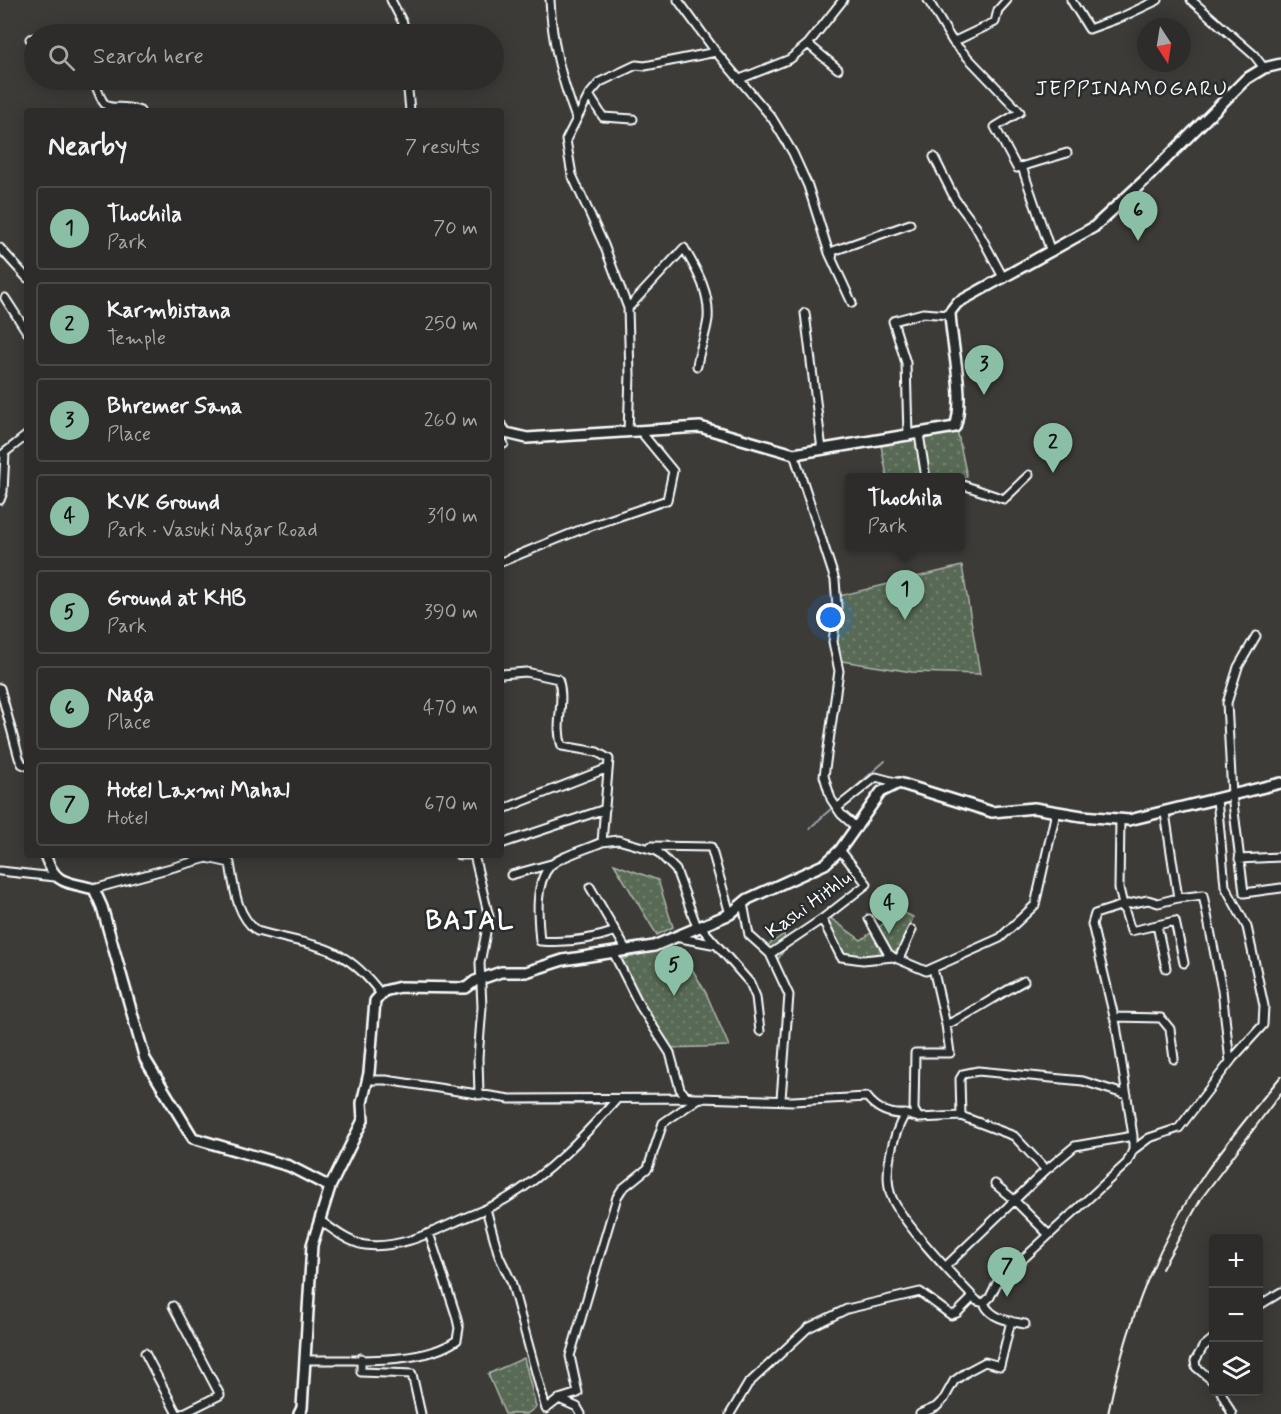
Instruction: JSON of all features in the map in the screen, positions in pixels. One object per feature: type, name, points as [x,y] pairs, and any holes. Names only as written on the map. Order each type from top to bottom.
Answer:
[{"type":"street","points":[[390,0],[403,24]]},
{"type":"street","points":[[550,0],[552,35],[559,70],[576,118]]},
{"type":"street","points":[[678,0],[716,52],[772,118],[793,153],[808,186],[832,260],[852,303]]},
{"type":"street","points":[[740,79],[790,59],[808,44],[843,0]]},
{"type":"street","points":[[928,0],[953,42],[1020,112],[995,127],[1017,168],[1067,153]]},
{"type":"street","points":[[953,42],[995,22],[998,10],[1007,0]]},
{"type":"street","points":[[1071,0],[1089,29],[1122,18],[1158,0]]},
{"type":"street","points":[[1191,0],[1254,56],[1264,68]]},
{"type":"street","points":[[808,44],[838,69]]},
{"type":"street","points":[[628,432],[630,375],[628,308],[604,245],[572,175],[566,140],[589,95],[600,82],[636,65],[645,66],[716,52]]},
{"type":"street","points":[[504,430],[506,433],[527,438],[608,431],[642,432],[700,427],[794,454],[955,427],[958,420],[958,386],[950,315],[957,303],[1004,279],[1094,227],[1147,178],[1246,79],[1264,68],[1281,64]]},
{"type":"street","points":[[97,90],[101,102],[106,107],[114,108]]},
{"type":"street","points":[[408,90],[410,108]]},
{"type":"street","points":[[589,95],[603,117],[633,119]]},
{"type":"street","points":[[934,157],[955,199],[976,227],[1004,279]]},
{"type":"street","points":[[1022,166],[1051,252]]},
{"type":"street","points":[[832,260],[834,251],[910,224]]},
{"type":"street","points":[[0,248],[24,275]]},
{"type":"street","points":[[628,308],[684,248],[703,282],[707,300],[708,320],[697,366]]},
{"type":"street","points":[[5,298],[24,327]]},
{"type":"street","points":[[805,313],[822,450]]},
{"type":"street","points":[[908,436],[906,363],[893,321],[923,313],[950,315]]},
{"type":"street","points":[[504,561],[582,529],[667,500],[672,471],[642,432]]},
{"type":"street","points":[[919,434],[925,473]]},
{"type":"street","points":[[0,500],[3,492],[2,454],[24,437]]},
{"type":"street","points":[[794,454],[835,580],[837,607],[833,642],[839,671],[824,776],[836,806],[857,828]]},
{"type":"street","points":[[965,486],[1004,499],[1029,476]]},
{"type":"street","points":[[1256,636],[1238,667],[1227,703],[1232,795],[1244,893],[1281,888]]},
{"type":"street","points":[[504,674],[526,672],[558,679],[562,691],[559,737],[562,746],[597,752],[609,759],[602,842]]},
{"type":"street","points":[[0,688],[19,758],[24,765]]},
{"type":"street","points":[[504,809],[608,768]]},
{"type":"street","points":[[836,806],[876,777],[992,812],[1034,808],[1120,819],[1165,813],[1281,783]]},
{"type":"street","points":[[299,1414],[302,1408],[312,1245],[330,1187],[363,1120],[362,1103],[368,1080],[375,1001],[381,994],[399,987],[466,988],[479,980],[501,972],[526,972],[563,960],[614,954],[654,946],[730,914],[742,903],[825,864],[840,850],[881,792],[899,783]]},
{"type":"street","points":[[1133,1150],[1149,1138],[1179,1128],[1230,1062],[1263,1025],[1264,1006],[1247,927],[1225,886],[1217,799]]},
{"type":"street","points":[[504,843],[605,809]]},
{"type":"street","points":[[869,919],[888,953],[926,971],[1000,938],[1035,905],[1056,812]]},
{"type":"street","points":[[1165,813],[1178,898]]},
{"type":"street","points":[[1120,819],[1119,888],[1131,931],[1175,921],[1184,963]]},
{"type":"street","points":[[512,875],[551,864],[602,842],[618,840],[657,851],[676,870],[698,927],[740,968],[750,983],[756,997],[760,1031]]},
{"type":"street","points":[[639,846],[711,847],[730,914]]},
{"type":"street","name":"Kashi Hithlu","points":[[781,1099],[789,995],[770,954],[822,920],[867,884],[840,850]]},
{"type":"street","points":[[1239,859],[1281,857]]},
{"type":"street","points":[[46,858],[55,877]]},
{"type":"street","points":[[0,871],[55,877],[65,884],[94,889],[202,858]]},
{"type":"street","points":[[210,858],[230,863],[237,900],[249,924],[257,931],[333,949],[345,956],[371,980],[381,994]]},
{"type":"street","points":[[475,858],[489,917],[479,980],[482,1007],[478,1058],[479,1095]]},
{"type":"street","points":[[551,864],[544,876],[538,910],[540,940],[561,943],[599,937],[616,931]]},
{"type":"street","points":[[590,887],[627,951]]},
{"type":"street","points":[[94,889],[102,907],[145,1059],[193,1138],[289,1166],[330,1187]]},
{"type":"street","points":[[984,1303],[997,1283],[1127,1163],[1133,1150],[1133,1136],[1114,1017],[1092,924],[1095,914],[1148,900],[1158,903],[1203,895],[1222,990],[1230,1062]]},
{"type":"street","points":[[742,903],[749,935],[770,954]]},
{"type":"street","points":[[822,920],[840,957],[863,960],[896,958]]},
{"type":"street","points":[[1157,926],[1166,968]]},
{"type":"street","points":[[896,958],[912,930]]},
{"type":"street","points":[[675,937],[717,945]]},
{"type":"street","points":[[614,954],[640,1006],[670,1053],[680,1089],[686,1096],[700,1098]]},
{"type":"street","points":[[919,1118],[914,1110],[915,1053],[950,1053],[933,968]]},
{"type":"street","points":[[946,1025],[980,1009],[992,998],[1024,981]]},
{"type":"street","points":[[1114,1017],[1161,1018],[1170,1029],[1174,1059]]},
{"type":"street","points":[[961,1116],[960,1079],[963,1074],[978,1071],[1083,1081],[1127,1095]]},
{"type":"street","points":[[368,1080],[386,1080],[510,1099],[700,1098],[793,1101],[867,1096],[873,1104],[894,1114],[919,1118],[961,1116],[1014,1136],[1046,1170]]},
{"type":"street","points":[[673,1114],[683,1098]]},
{"type":"street","points":[[539,1414],[559,1399],[578,1393],[570,1356],[617,1197],[622,1189],[648,1168],[663,1123],[673,1114],[700,1098]]},
{"type":"street","points":[[321,1221],[363,1245],[398,1244],[429,1233],[486,1209],[515,1193],[560,1160],[617,1099]]},
{"type":"street","points":[[905,1114],[898,1126],[889,1164],[891,1197],[902,1215],[973,1297],[984,1303],[988,1313],[1025,1324]]},
{"type":"street","points":[[946,1266],[1046,1170],[1075,1146],[1133,1136]]},
{"type":"street","points":[[995,1184],[1048,1234]]},
{"type":"street","points":[[486,1209],[499,1257],[511,1281],[546,1409]]},
{"type":"street","points":[[305,1360],[423,1355],[447,1348],[457,1340],[459,1328],[456,1315],[429,1233]]},
{"type":"street","points":[[730,1414],[748,1384],[808,1328],[847,1309],[920,1292],[951,1315],[957,1313],[973,1297]]},
{"type":"street","points":[[1263,1303],[1280,1293]]},
{"type":"street","points":[[173,1306],[220,1395],[198,1411],[182,1414]]},
{"type":"street","points":[[921,1414],[936,1407],[944,1399],[954,1382],[968,1371],[985,1362],[1000,1366],[1011,1321]]},
{"type":"street","points":[[1209,1343],[1197,1354],[1195,1361],[1196,1367],[1209,1378]]},
{"type":"street","points":[[145,1353],[177,1414]]},
{"type":"street","points":[[361,1359],[362,1372],[412,1374],[421,1414]]},
{"type":"street","points":[[1223,1396],[1232,1414]]},
{"type":"street","points":[[559,1399],[577,1407],[581,1414]]},
{"type":"green space","points":[[957,430],[967,477],[965,473],[886,473],[881,446]]},
{"type":"green space","points":[[962,566],[980,674],[912,672],[842,661],[837,647],[839,596]]},
{"type":"green space","points":[[614,864],[658,880],[673,927],[657,935]]},
{"type":"green space","points":[[901,911],[913,917],[903,943],[891,954],[845,956],[824,920],[829,917],[861,940]]},
{"type":"green space","points":[[784,934],[786,947],[777,961],[767,946]]},
{"type":"green space","points":[[680,948],[706,993],[729,1046],[670,1048],[619,960],[661,949]]},
{"type":"green space","points":[[524,1358],[536,1407],[527,1414],[505,1414],[488,1374]]},
{"type":"waterway","points":[[840,801],[885,761]]},
{"type":"waterway","points":[[810,828],[833,807]]},
{"type":"railway","points":[[1108,1414],[1133,1319],[1171,1229],[1205,1173],[1281,1076]]},
{"type":"railway","points":[[1162,1269],[1201,1199],[1281,1093]]},
{"type":"place","name":"Naga","points":[[1138,241]]},
{"type":"place","name":"Bhremer Sana","points":[[984,395]]},
{"type":"place","name":"Karmbistana","points":[[1053,473]]},
{"type":"place","name":"Thochila","points":[[905,620]]},
{"type":"place","name":"KVK Ground","points":[[889,934]]},
{"type":"place","name":"Ground at KHB","points":[[674,996]]},
{"type":"place","name":"Hotel Laxmi Mahal","points":[[1007,1297]]},
{"type":"district","name":"JEPPINAMOGARU","points":[[1132,89]]},
{"type":"district","name":"BAJAL","points":[[470,922]]}]
